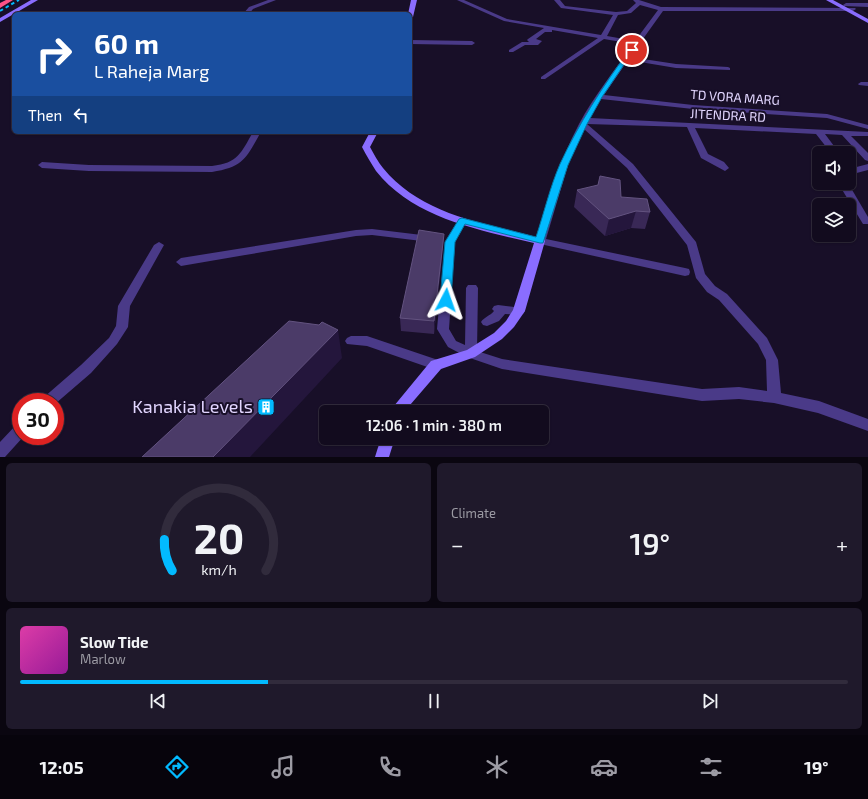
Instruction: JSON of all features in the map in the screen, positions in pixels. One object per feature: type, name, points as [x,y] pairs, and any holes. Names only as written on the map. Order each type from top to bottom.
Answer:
[{"type":"highway","points":[[0,6],[10,0]]},
{"type":"street","points":[[0,14],[24,0]]},
{"type":"street","points":[[0,17],[30,0]]},
{"type":"street","points":[[14,12],[35,0]]},
{"type":"street","points":[[248,12],[251,8],[273,0]]},
{"type":"street","points":[[411,12],[414,0]]},
{"type":"street","points":[[460,0],[506,20],[601,38]]},
{"type":"street","points":[[557,0],[563,7],[616,14],[629,12],[638,2],[661,9],[708,6],[848,8],[868,5]]},
{"type":"street","points":[[834,1],[868,17]]},
{"type":"street","points":[[848,8],[868,21]]},
{"type":"street","points":[[402,405],[436,365],[471,354],[498,336],[510,324],[519,311],[564,165],[598,97],[661,9]]},
{"type":"street","points":[[0,20],[12,13]]},
{"type":"street","points":[[543,78],[601,38],[616,14]]},
{"type":"street","points":[[511,51],[524,42],[536,44],[539,41],[530,40],[544,30],[637,43]]},
{"type":"street","points":[[412,42],[472,43]]},
{"type":"street","points":[[626,58],[676,66],[728,69]]},
{"type":"street","name":"TD VORA MARG","points":[[598,97],[827,116],[868,127]]},
{"type":"street","points":[[585,122],[630,166],[692,244],[700,275],[711,289],[723,297],[763,341],[772,360],[774,397]]},
{"type":"street","name":"JITENDRA RD","points":[[585,122],[690,125],[868,134]]},
{"type":"street","points":[[690,125],[704,156],[721,164],[725,168]]},
{"type":"street","points":[[819,132],[830,146]]},
{"type":"street","points":[[42,165],[89,168],[230,168],[240,161],[256,134]]},
{"type":"street","points":[[373,134],[366,147],[371,157],[387,179],[422,205],[462,221],[685,272]]},
{"type":"street","points":[[845,134],[866,155]]},
{"type":"street","points":[[856,170],[868,167]]},
{"type":"street","points":[[847,190],[866,222]]},
{"type":"street","points":[[462,221],[450,242],[443,329],[452,344],[471,354],[502,364],[702,395],[739,393],[774,397],[819,407],[868,425]]},
{"type":"street","points":[[181,262],[356,232],[372,232],[450,242]]},
{"type":"street","points":[[58,393],[86,369],[113,341],[122,327],[124,306],[158,245]]},
{"type":"street","points":[[471,354],[472,288]]},
{"type":"street","points":[[487,322],[495,318],[500,310],[519,311]]},
{"type":"street","points":[[351,341],[367,341],[436,365]]},
{"type":"street","points":[[0,452],[12,439]]},
{"type":"street","points":[[382,457],[386,445]]},
{"type":"building","points":[[600,176],[620,180],[621,197],[647,199],[650,212],[636,211],[609,219],[577,190],[598,185]]},
{"type":"building","points":[[419,230],[444,234],[434,321],[400,318]]},
{"type":"building","points":[[289,321],[319,325],[322,322],[338,330],[213,457],[142,457]]},
{"type":"railway","points":[[0,11],[19,0]]},
{"type":"place","name":"Kanakia Levels","points":[[266,407]]},
{"type":"route","points":[[446,300],[450,242],[462,221],[496,231],[540,240],[564,165],[598,97],[632,50]]}]
